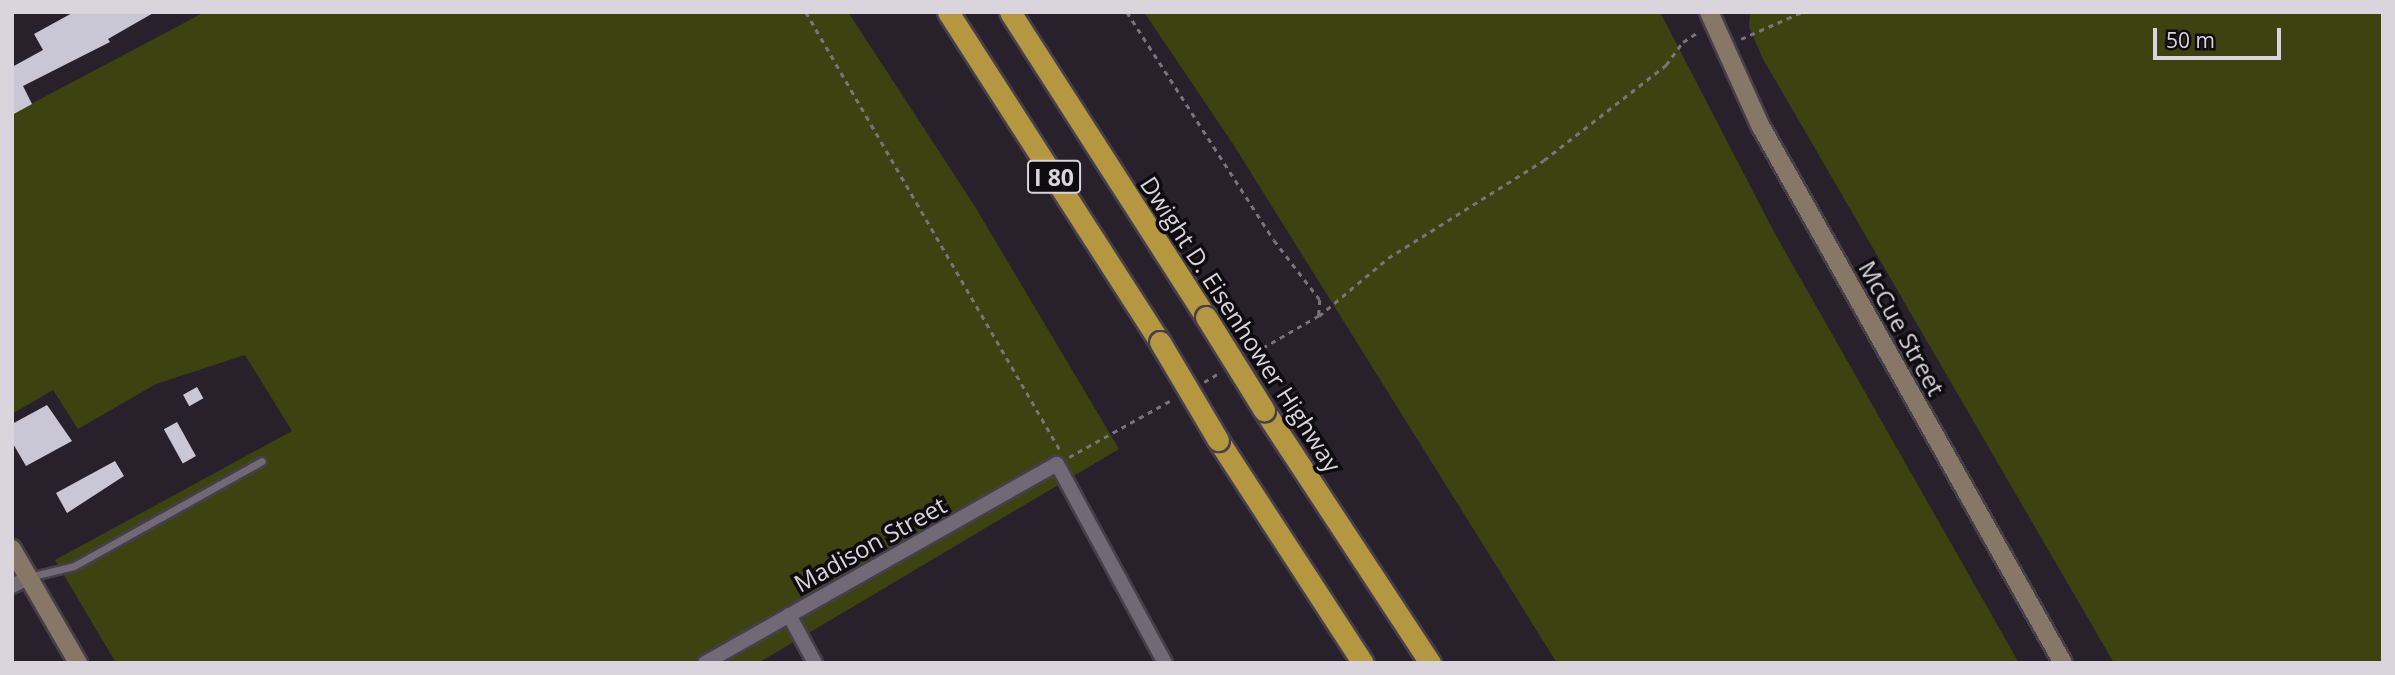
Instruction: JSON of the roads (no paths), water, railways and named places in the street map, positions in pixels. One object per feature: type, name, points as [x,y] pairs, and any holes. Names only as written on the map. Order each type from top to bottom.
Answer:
[{"type":"highway","name":"I 80","points":[[948,12],[1160,342],[1218,440],[1363,663]]},
{"type":"highway","name":"Dwight D. Eisenhower Highway","points":[[1010,12],[1264,410],[1430,663]]},
{"type":"main road","name":"McCue Street","points":[[1711,18],[1760,125],[2063,663]]},
{"type":"main road","points":[[12,550],[20,582],[78,663]]},
{"type":"street","name":"Madison Street","points":[[705,663],[1058,464],[1165,663]]},
{"type":"street","points":[[789,615],[816,663]]},
{"type":"lane","points":[[20,582],[74,566],[262,461]]}]
